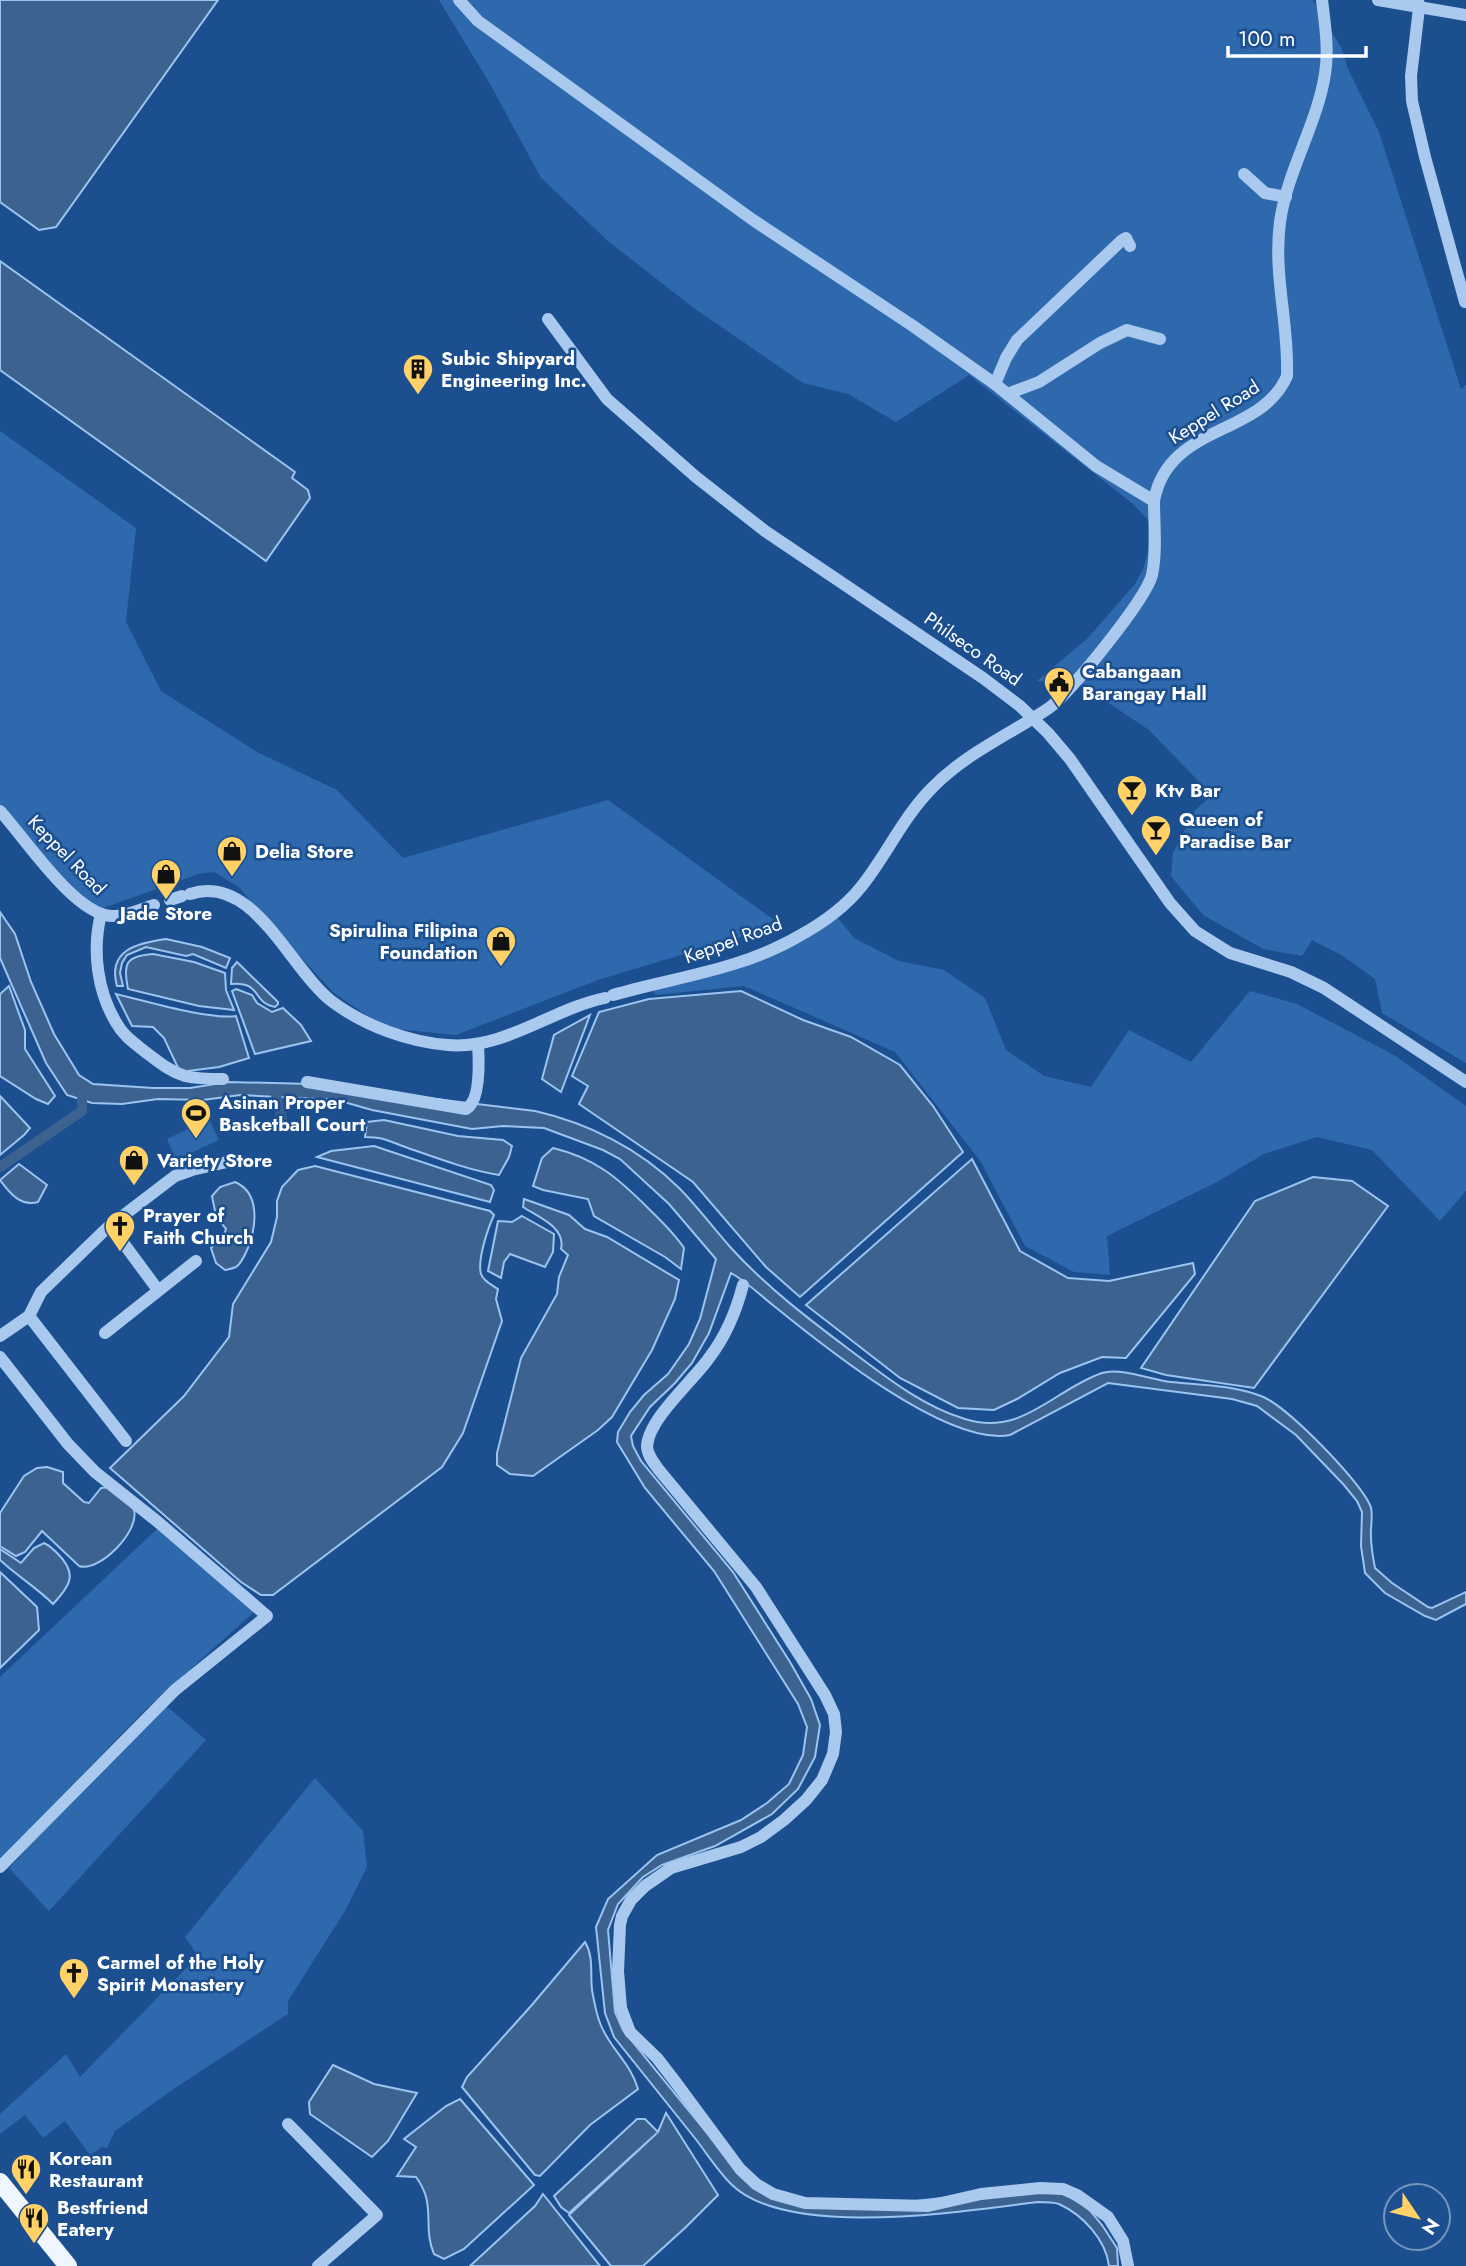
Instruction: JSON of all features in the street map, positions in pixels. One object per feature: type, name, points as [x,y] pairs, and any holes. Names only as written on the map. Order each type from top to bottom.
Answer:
[{"type":"main road","points":[[0,2182],[68,2266]]},
{"type":"street","points":[[459,0],[478,21],[646,144],[995,384],[1096,466],[1154,500]]},
{"type":"street","name":"Keppel Road","points":[[0,811],[82,904],[102,914],[117,916],[213,889],[237,898],[257,915],[314,985],[333,1002],[390,1031],[426,1042],[448,1045],[478,1044],[499,1039],[548,1017],[609,996],[727,966],[786,943],[819,923],[861,887],[934,786],[982,747],[1032,719],[1069,690],[1147,588],[1153,568],[1154,500],[1161,475],[1170,463],[1191,446],[1264,406],[1278,393],[1286,379],[1288,363],[1277,267],[1279,230],[1286,197],[1325,74],[1327,46],[1322,0]]},
{"type":"street","points":[[1378,0],[1419,4],[1466,15]]},
{"type":"street","points":[[1419,4],[1412,65],[1412,101],[1465,302]]},
{"type":"street","points":[[1244,174],[1265,193],[1286,197]]},
{"type":"street","points":[[995,384],[1006,358],[1025,332],[1126,237],[1130,246]]},
{"type":"street","name":"Philseco Road","points":[[548,319],[607,399],[696,477],[765,531],[1004,692],[1070,759],[1170,903],[1195,931],[1230,953],[1291,972],[1324,988],[1466,1082]]},
{"type":"street","points":[[1007,394],[1039,382],[1100,343],[1127,330],[1160,339]]},
{"type":"street","points":[[102,914],[96,940],[97,962],[102,985],[117,1025],[135,1043],[172,1070],[195,1078],[223,1079]]},
{"type":"street","points":[[307,1082],[466,1109],[473,1102],[479,1072],[478,1044]]},
{"type":"street","points":[[0,1336],[29,1316],[41,1293],[110,1225],[175,1176],[227,1161]]},
{"type":"street","points":[[110,1225],[158,1290]]},
{"type":"street","points":[[105,1333],[196,1261]]},
{"type":"street","points":[[743,1285],[738,1305],[727,1329],[710,1357],[655,1426],[648,1442],[648,1452],[659,1470],[750,1579],[825,1695],[835,1722],[833,1754],[815,1790],[771,1830],[741,1847],[671,1868],[645,1886],[631,1900],[622,1916],[619,1935],[620,1998],[625,2023],[634,2037],[657,2058],[740,2168],[756,2184],[774,2194],[805,2203],[928,2206],[982,2194],[1040,2188],[1063,2189],[1093,2204],[1111,2220],[1123,2241],[1128,2266]]},
{"type":"street","points":[[29,1316],[126,1441]]},
{"type":"street","points":[[0,1357],[68,1444],[95,1472],[268,1616],[175,1690],[0,1867]]},
{"type":"street","points":[[288,2124],[377,2215],[324,2264]]},
{"type":"shaded area","points":[[0,0],[218,0],[56,227],[39,230],[0,202]]},
{"type":"shaded area","points":[[439,0],[1313,0],[1342,49],[1348,69],[1379,132],[1461,389],[1466,385],[1466,1063],[1382,1013],[1375,979],[1343,956],[1312,940],[1302,956],[1263,949],[1203,915],[1171,876],[1173,853],[1195,810],[1212,795],[1149,730],[1080,684],[1037,681],[1088,638],[1135,584],[1148,551],[1149,521],[1133,504],[969,375],[896,422],[848,394],[803,383],[695,309],[608,241],[541,178],[490,84]]},
{"type":"shaded area","points":[[0,261],[295,472],[292,478],[308,490],[310,498],[266,561],[0,370]]},
{"type":"shaded area","points":[[0,431],[136,528],[126,622],[161,691],[257,752],[337,790],[403,858],[608,800],[781,925],[598,980],[456,1035],[396,1029],[366,1015],[334,993],[239,887],[214,872],[199,874],[103,908],[85,901],[0,808]]},
{"type":"shaded area","points":[[0,912],[15,934],[31,982],[54,1034],[79,1075],[93,1084],[190,1088],[228,1082],[312,1084],[535,1111],[594,1130],[648,1161],[664,1174],[686,1195],[745,1263],[816,1324],[874,1368],[933,1406],[965,1419],[985,1423],[1004,1422],[1036,1409],[1084,1381],[1110,1372],[1250,1392],[1272,1402],[1304,1428],[1363,1494],[1371,1508],[1371,1544],[1375,1568],[1428,1607],[1432,1608],[1466,1592],[1466,1604],[1436,1620],[1385,1593],[1365,1573],[1361,1546],[1362,1512],[1357,1501],[1296,1435],[1257,1406],[1232,1399],[1108,1383],[1010,1435],[984,1435],[921,1410],[887,1390],[822,1344],[731,1273],[709,1333],[692,1363],[650,1407],[631,1436],[641,1461],[733,1572],[790,1662],[811,1699],[820,1725],[815,1757],[798,1789],[772,1814],[715,1846],[662,1865],[643,1877],[618,1904],[608,1930],[615,2012],[623,2030],[742,2176],[802,2203],[878,2205],[1025,2189],[1064,2194],[1088,2208],[1102,2225],[1117,2248],[1118,2266],[1109,2266],[1103,2247],[1085,2222],[1068,2209],[1054,2203],[1038,2202],[923,2215],[833,2217],[792,2212],[757,2201],[726,2179],[614,2037],[605,2013],[596,1927],[608,1899],[657,1855],[741,1820],[789,1784],[803,1755],[807,1727],[798,1704],[714,1571],[645,1488],[617,1442],[618,1432],[630,1412],[644,1395],[668,1374],[689,1344],[700,1319],[716,1259],[669,1204],[620,1159],[544,1128],[503,1126],[472,1129],[372,1110],[337,1100],[240,1095],[203,1100],[158,1099],[122,1104],[92,1103],[67,1095],[46,1063],[0,958]]},
{"type":"shaded area","points":[[834,913],[854,938],[899,961],[944,970],[985,998],[1006,1050],[1044,1076],[1091,1087],[1129,1030],[1191,1062],[1250,991],[1297,1004],[1394,1055],[1466,1106],[1466,1191],[1440,1221],[1372,1150],[1317,1137],[1264,1154],[1217,1182],[1107,1236],[1110,1275],[1074,1272],[1025,1246],[981,1162],[895,1052],[744,986],[656,995],[645,981],[770,952]]},
{"type":"shaded area","points":[[166,939],[202,947],[230,958],[226,968],[193,954],[186,956],[146,947],[127,955],[120,973],[123,986],[117,986],[116,964],[120,956],[135,946]]},
{"type":"shaded area","points":[[153,954],[194,962],[225,973],[226,990],[234,1010],[199,1006],[128,989],[128,963],[131,959]]},
{"type":"shaded area","points":[[237,962],[278,1002],[275,1007],[268,1005],[248,986],[231,984],[232,968]]},
{"type":"shaded area","points":[[9,986],[25,1030],[25,1049],[55,1096],[48,1104],[0,1076],[0,994]]},
{"type":"shaded area","points":[[236,989],[252,995],[257,1003],[272,1012],[283,1008],[301,1025],[311,1041],[255,1054],[232,991]]},
{"type":"shaded area","points":[[741,991],[803,1020],[851,1037],[900,1065],[933,1106],[963,1152],[800,1297],[766,1267],[693,1182],[579,1104],[588,1086],[572,1076],[599,1012],[649,999]]},
{"type":"shaded area","points":[[116,994],[194,1013],[236,1016],[249,1058],[219,1067],[180,1072],[164,1038],[153,1027],[132,1026]]},
{"type":"shaded area","points":[[590,1015],[561,1092],[542,1079],[554,1035]]},
{"type":"shaded area","points":[[0,1096],[30,1128],[0,1155]]},
{"type":"shaded area","points":[[209,1119],[219,1140],[176,1160],[167,1139]]},
{"type":"shaded area","points":[[384,1120],[458,1136],[503,1140],[512,1146],[499,1175],[487,1173],[383,1139],[365,1137],[367,1122]]},
{"type":"shaded area","points":[[374,1146],[491,1185],[494,1190],[490,1202],[317,1157],[331,1151]]},
{"type":"shaded area","points":[[553,1148],[594,1163],[637,1197],[684,1248],[681,1269],[594,1216],[588,1199],[533,1186],[542,1158]]},
{"type":"shaded area","points":[[972,1159],[1020,1251],[1068,1278],[1109,1281],[1193,1263],[1195,1274],[1126,1358],[1102,1357],[1060,1373],[994,1410],[958,1408],[900,1378],[806,1305]]},
{"type":"shaded area","points":[[19,1164],[47,1185],[38,1202],[21,1201],[0,1180]]},
{"type":"shaded area","points":[[315,1166],[490,1211],[494,1215],[484,1244],[480,1268],[484,1279],[498,1289],[496,1299],[502,1321],[463,1433],[442,1467],[273,1595],[261,1595],[241,1582],[110,1468],[184,1396],[229,1337],[233,1304],[271,1242],[277,1217],[277,1201],[282,1187],[298,1170]]},
{"type":"shaded area","points":[[1313,1177],[1352,1181],[1388,1206],[1254,1388],[1166,1375],[1141,1368],[1255,1201]]},
{"type":"shaded area","points":[[235,1182],[243,1187],[253,1202],[254,1221],[251,1240],[242,1261],[236,1267],[225,1270],[216,1263],[211,1248],[224,1235],[226,1229],[216,1216],[212,1196],[220,1187]]},
{"type":"shaded area","points":[[524,1199],[569,1215],[585,1229],[607,1237],[679,1280],[675,1299],[652,1350],[612,1417],[533,1476],[510,1474],[497,1465],[497,1453],[521,1358],[557,1294],[559,1277],[568,1255],[561,1249],[561,1241],[555,1229],[523,1207]]},
{"type":"shaded area","points":[[522,1216],[554,1234],[553,1252],[545,1267],[510,1254],[504,1262],[501,1278],[488,1271],[498,1221],[512,1222]]},
{"type":"shaded area","points":[[47,1467],[63,1472],[63,1483],[84,1502],[89,1503],[101,1488],[110,1487],[132,1506],[134,1519],[125,1539],[97,1563],[79,1566],[42,1531],[25,1552],[16,1556],[0,1546],[0,1513],[24,1476],[37,1468]]},
{"type":"shaded area","points":[[157,1529],[254,1612],[145,1710],[0,1859],[0,1677]]},
{"type":"shaded area","points":[[44,1543],[64,1561],[70,1574],[67,1586],[53,1604],[0,1560],[0,1549],[21,1563],[34,1548]]},
{"type":"shaded area","points":[[0,1572],[37,1607],[39,1630],[0,1668]]},
{"type":"shaded area","points":[[164,1704],[206,1740],[49,1911],[9,1868]]},
{"type":"shaded area","points":[[315,1778],[363,1831],[367,1867],[345,1911],[288,2001],[288,2014],[115,2131],[107,2148],[102,2147],[90,2155],[65,2121],[43,2138],[25,2115],[0,2134],[0,2114],[66,2054],[80,2077],[198,1956],[185,1937]]},
{"type":"shaded area","points":[[585,1942],[591,1959],[592,1990],[599,2019],[638,2089],[590,2125],[540,2176],[535,2175],[462,2087],[467,2077]]},
{"type":"shaded area","points":[[333,2065],[374,2084],[417,2093],[388,2141],[372,2157],[310,2114],[309,2102]]},
{"type":"shaded area","points":[[460,2099],[534,2185],[464,2249],[444,2259],[434,2254],[429,2234],[428,2206],[422,2187],[416,2177],[397,2176],[416,2147],[404,2139],[446,2106]]},
{"type":"shaded area","points":[[666,2113],[718,2195],[643,2266],[611,2266],[569,2215],[657,2133],[569,2213],[554,2196],[637,2119],[645,2119],[658,2132]]},
{"type":"shaded area","points":[[543,2194],[600,2266],[470,2266],[535,2206]]},
{"type":"waterway","points":[[275,1091],[282,1120]]},
{"type":"waterway","points":[[0,1167],[82,1111],[82,1093]]},
{"type":"place","name":"Subic Shipyard Engineering Inc.","points":[[418,396]]},
{"type":"place","name":"Cabangaan Barangay Hall","points":[[1059,709]]},
{"type":"place","name":"Ktv Bar","points":[[1132,817]]},
{"type":"place","name":"Queen of Paradise Bar","points":[[1156,857]]},
{"type":"place","name":"Delia Store","points":[[232,878]]},
{"type":"place","name":"Jade Store","points":[[166,901]]},
{"type":"place","name":"Spirulina Filipina Foundation","points":[[501,968]]},
{"type":"place","name":"Asinan Proper Basketball Court","points":[[196,1140]]},
{"type":"place","name":"Variety Store","points":[[134,1187]]},
{"type":"place","name":"Prayer of Faith Church","points":[[120,1253]]},
{"type":"place","name":"Carmel of the Holy Spirit Monastery","points":[[74,2000]]},
{"type":"place","name":"Korean Restaurant","points":[[26,2196]]},
{"type":"place","name":"Bestfriend Eatery","points":[[34,2245]]}]
